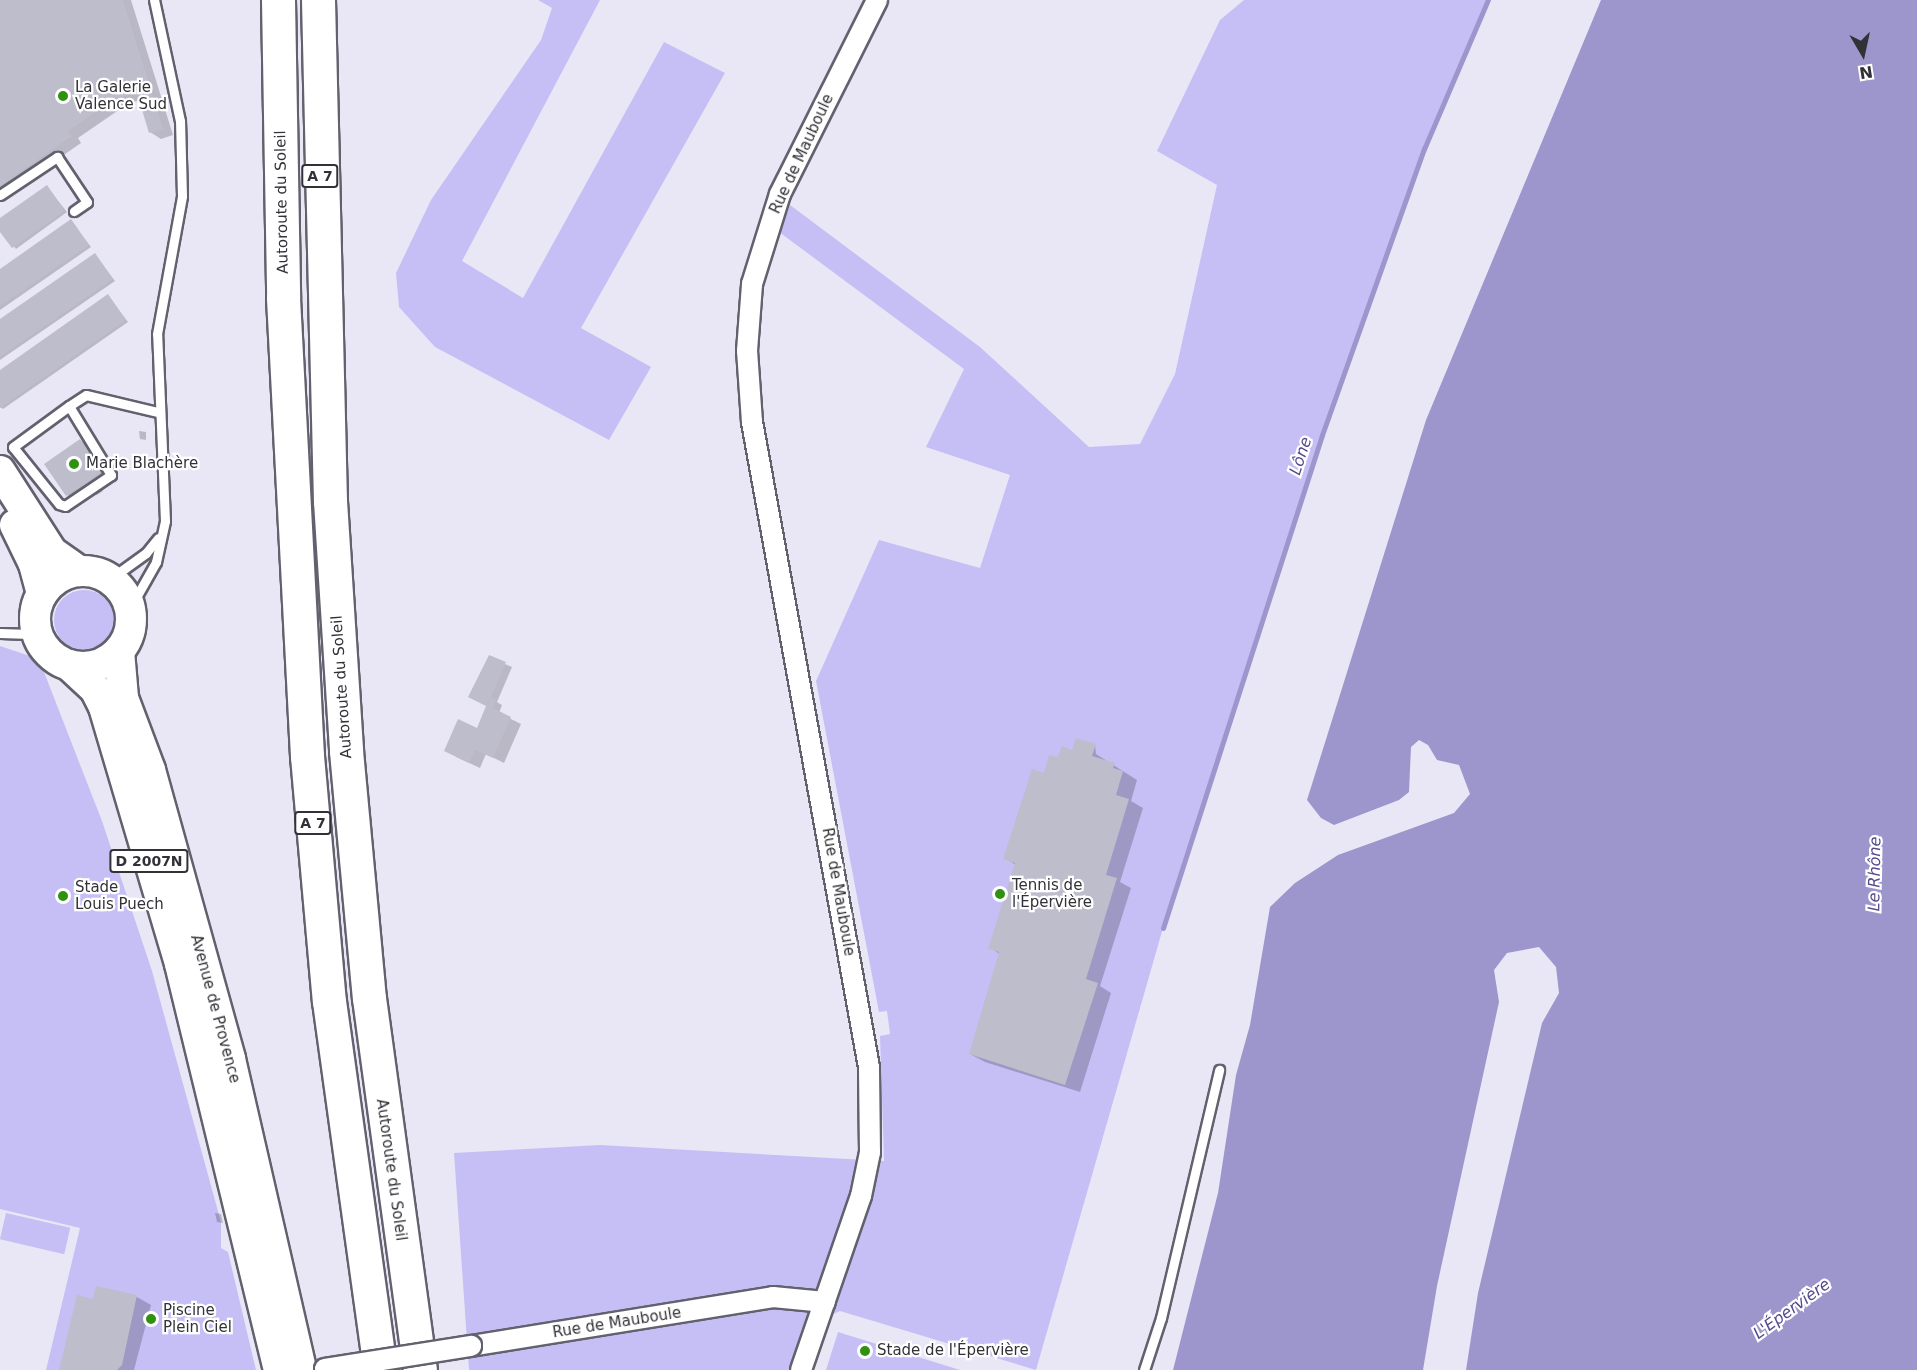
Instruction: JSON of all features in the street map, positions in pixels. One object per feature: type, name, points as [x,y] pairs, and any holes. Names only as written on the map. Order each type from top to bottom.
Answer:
[{"type":"highway","name":"Autoroute du Soleil","points":[[278,0],[284,321],[307,756],[332,1024],[380,1370]]},
{"type":"highway","name":"Autoroute du Soleil","points":[[318,0],[326,409],[346,751],[370,1010],[420,1370]]},
{"type":"main road","points":[[6,459],[52,552],[80,572],[110,579],[122,591],[130,608],[130,631],[119,651],[96,666],[69,665],[45,648],[38,634],[37,607],[42,594],[65,575],[80,572]]},
{"type":"main road","points":[[0,499],[34,564],[42,594]]},
{"type":"main road","name":"Avenue de Provence","points":[[119,651],[123,698],[150,770],[230,1059],[301,1370]]},
{"type":"main road","name":"Avenue de Provence","points":[[69,665],[95,689],[117,753],[180,964],[279,1370]]},
{"type":"street","name":"Rue de Mauboule","points":[[324,1370],[773,1297],[825,1302],[861,1196],[870,1152],[869,1067],[752,422],[747,351],[753,284],[780,194],[877,0]]},
{"type":"street","points":[[801,1370],[825,1302]]},
{"type":"lane","points":[[130,608],[156,562],[166,504],[158,412],[157,334],[176,243],[183,153],[180,121],[154,0]]},
{"type":"lane","points":[[0,195],[57,157],[87,202],[74,212]]},
{"type":"lane","points":[[69,406],[111,475],[65,506],[59,504],[6,459],[69,406],[86,395],[158,412]]},
{"type":"lane","points":[[110,579],[146,553],[160,536]]},
{"type":"lane","points":[[0,633],[38,634]]},
{"type":"lane","points":[[1144,1370],[1163,1307],[1219,1070]]},
{"type":"shaded area","points":[[538,0],[600,0],[462,261],[523,298],[664,42],[725,73],[581,328],[651,367],[609,440],[435,347],[399,307],[396,273],[431,200],[541,40],[552,8]]},
{"type":"shaded area","points":[[1244,0],[1488,0],[1424,149],[1322,435],[1163,928],[1036,1370],[840,1311],[802,1328],[790,1370],[469,1370],[454,1153],[600,1145],[884,1161],[880,1036],[890,1034],[887,1011],[879,1012],[816,681],[879,540],[980,568],[1010,475],[926,447],[964,369],[779,232],[790,205],[980,347],[1089,447],[1140,444],[1175,374],[1217,185],[1157,151],[1220,20]]},
{"type":"shaded area","points":[[78,590],[90,590],[101,595],[109,603],[114,620],[112,632],[101,645],[90,650],[78,650],[67,645],[59,637],[54,626],[54,614],[59,603],[67,595]]},
{"type":"shaded area","name":"Stade Louis Puech","points":[[0,646],[30,656],[44,672],[102,821],[152,971],[221,1222],[221,1248],[228,1252],[256,1370],[46,1370],[80,1228],[0,1209]]},
{"type":"shaded area","points":[[6,1213],[70,1228],[64,1254],[0,1239]]},
{"type":"shaded area","name":"Stade de l'Épervière","points":[[838,1332],[960,1370],[826,1370]]},
{"type":"water","points":[[1601,0],[1917,0],[1917,1370],[1466,1370],[1478,1293],[1542,1023],[1559,993],[1556,967],[1539,947],[1507,953],[1494,970],[1499,1002],[1437,1286],[1423,1370],[1173,1370],[1218,1193],[1236,1075],[1250,1025],[1270,907],[1295,883],[1338,855],[1454,813],[1470,794],[1459,765],[1437,760],[1428,745],[1419,740],[1411,747],[1409,792],[1399,800],[1334,825],[1321,818],[1307,800],[1426,420]]},
{"type":"building","name":"La Galerie Valence Sud","points":[[0,0],[123,0],[163,129],[149,133],[137,93],[115,99],[68,131],[72,136],[0,186]]},
{"type":"building","points":[[47,185],[65,211],[12,248],[0,232],[0,218]]},
{"type":"building","points":[[71,219],[89,245],[0,306],[0,269]]},
{"type":"building","points":[[95,253],[113,279],[0,357],[0,319]]},
{"type":"building","points":[[108,294],[126,320],[0,408],[0,370]]},
{"type":"building","points":[[80,439],[102,471],[90,480],[93,485],[86,490],[82,485],[66,496],[44,464]]},
{"type":"building","points":[[489,655],[506,662],[491,697],[496,700],[493,708],[511,717],[493,758],[475,750],[469,763],[444,751],[458,719],[477,728],[486,706],[468,697]]},
{"type":"building","points":[[1076,738],[1096,744],[1092,756],[1115,763],[1113,768],[1123,771],[1116,795],[1129,799],[1106,875],[1117,878],[1086,979],[1098,983],[1065,1085],[969,1054],[999,952],[988,949],[1015,863],[1003,859],[1032,769],[1044,773],[1049,755],[1058,757],[1062,746],[1072,750]]},
{"type":"building","points":[[96,1286],[137,1295],[122,1365],[117,1370],[59,1370],[77,1295],[93,1299]]},
{"type":"waterway","name":"Lône","points":[[1163,928],[1322,435],[1424,149],[1488,0]]},
{"type":"place","name":"La Galerie Valence Sud","points":[[63,96]]},
{"type":"place","name":"Marie Blachère","points":[[74,464]]},
{"type":"place","name":"Tennis de l'Épervière","points":[[1000,894]]},
{"type":"place","name":"Stade Louis Puech","points":[[63,896]]},
{"type":"place","name":"Piscine Plein Ciel","points":[[151,1319]]},
{"type":"place","name":"Stade de l'Épervière","points":[[865,1351]]},
{"type":"water label","name":"Le Rhône","points":[[1875,874]]},
{"type":"water label","name":"L'Épervière","points":[[1792,1309]]}]
